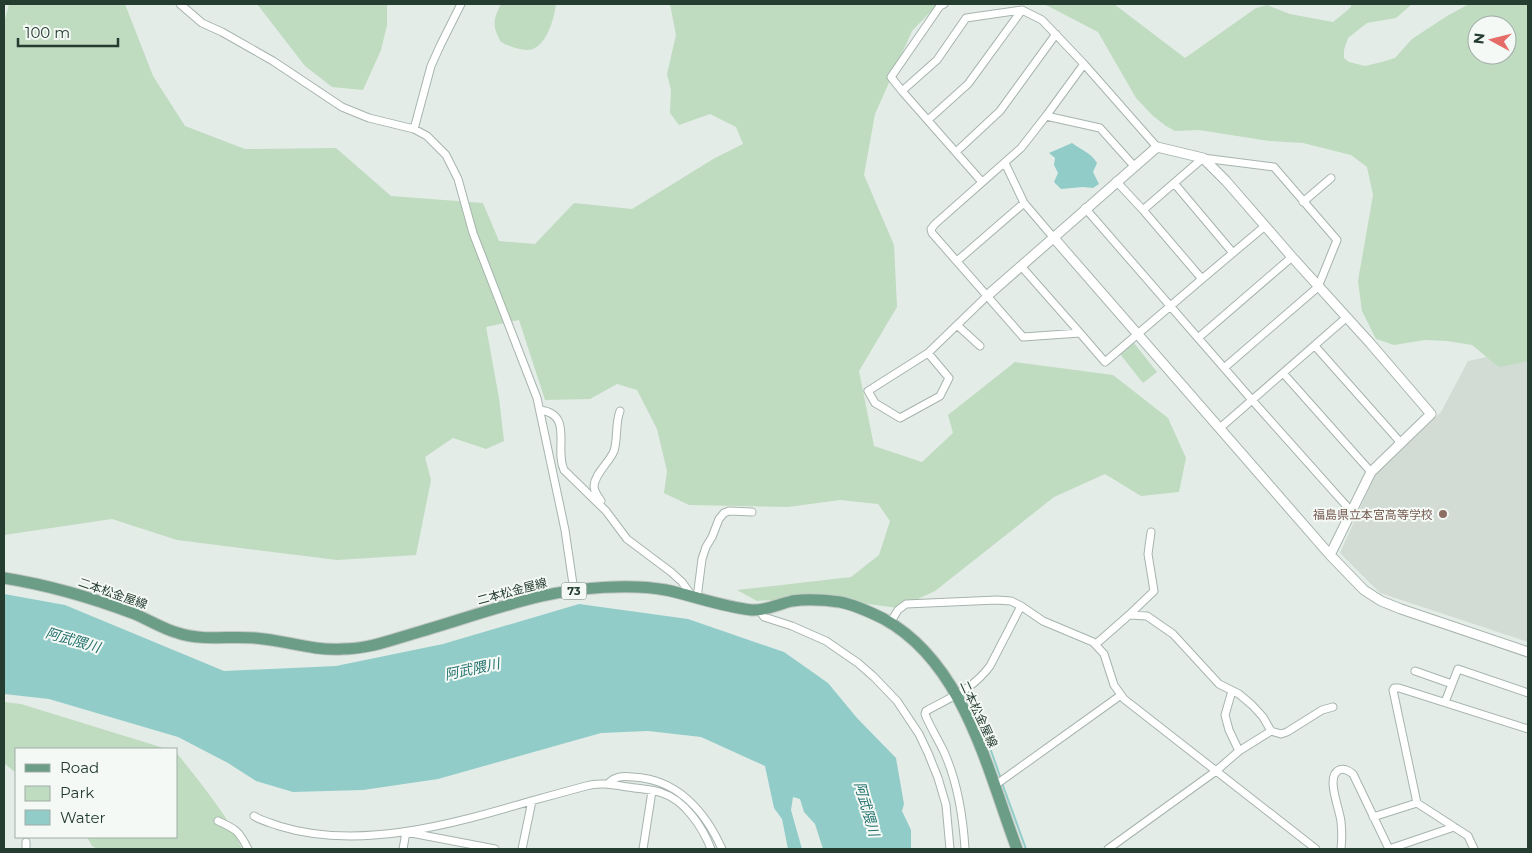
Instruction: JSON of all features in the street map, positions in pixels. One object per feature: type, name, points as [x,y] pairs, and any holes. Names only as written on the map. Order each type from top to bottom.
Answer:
[{"type":"main road","name":"二本松金屋線","points":[[4,578],[76,594],[134,614],[181,634],[200,637],[253,638],[312,648],[345,650],[382,643],[543,596],[574,591],[636,586],[665,590],[736,607],[759,610],[794,601],[840,602],[859,608],[890,623],[909,636],[936,664],[956,694],[978,744],[998,782],[1017,849]]},
{"type":"street","points":[[180,4],[202,23],[222,32],[273,61],[342,107],[369,118],[414,128],[438,146],[452,163],[473,233],[528,372],[540,410],[565,530],[574,591]]},
{"type":"street","points":[[414,128],[431,66],[461,4]]},
{"type":"street","points":[[944,4],[940,6],[891,76],[982,182]]},
{"type":"street","points":[[902,90],[937,60],[966,18],[1022,10],[1042,20],[1056,34],[1156,146],[1203,158],[1274,167],[1337,240],[1318,287],[1224,368]]},
{"type":"street","points":[[928,120],[968,84],[1022,10]]},
{"type":"street","points":[[956,152],[1000,111],[1056,34]]},
{"type":"street","points":[[1080,333],[1023,337],[932,233],[931,228],[1021,148],[1084,64]]},
{"type":"street","points":[[1046,116],[1100,128],[1134,166]]},
{"type":"street","points":[[928,353],[949,378],[940,396],[900,418],[875,403],[868,391],[928,353],[987,296],[1156,146]]},
{"type":"street","points":[[1143,210],[1203,158]]},
{"type":"street","points":[[1203,158],[1226,181],[1431,414],[1371,472],[1330,555]]},
{"type":"street","points":[[1005,163],[1024,203],[1330,555],[1364,590],[1381,601],[1401,609],[1528,652]]},
{"type":"street","points":[[1303,202],[1331,178]]},
{"type":"street","points":[[1116,181],[1202,279]]},
{"type":"street","points":[[1174,183],[1233,253]]},
{"type":"street","points":[[957,261],[1024,203]]},
{"type":"street","points":[[1085,208],[1351,511]]},
{"type":"street","points":[[1021,266],[1104,362],[1264,226]]},
{"type":"street","points":[[1198,338],[1292,257]]},
{"type":"street","points":[[1220,428],[1347,317]]},
{"type":"street","points":[[957,325],[980,346]]},
{"type":"street","points":[[1314,346],[1401,443]]},
{"type":"street","points":[[1283,373],[1371,472]]},
{"type":"street","points":[[540,410],[552,413],[559,420],[562,442],[561,464],[564,470],[604,508],[627,539],[671,572],[695,597]]},
{"type":"street","points":[[604,508],[595,492],[594,486],[614,450],[620,411]]},
{"type":"street","points":[[695,597],[702,558],[719,519],[724,513],[729,511],[752,512]]},
{"type":"street","points":[[1096,644],[1154,591],[1148,554],[1151,532]]},
{"type":"street","points":[[890,623],[898,610],[906,604],[1011,601],[1043,621],[1093,642],[1104,654],[1112,680],[1128,703],[1316,849]]},
{"type":"street","points":[[965,849],[964,823],[950,766],[925,714],[926,711],[974,684],[990,666],[1021,606]]},
{"type":"street","points":[[759,610],[764,616],[826,641],[858,663],[897,701],[919,734],[938,778],[946,805],[950,849]]},
{"type":"street","points":[[1129,615],[1147,616],[1174,634],[1219,684],[1239,694],[1252,705],[1263,717],[1271,731],[1281,734],[1287,732],[1322,710],[1333,707]]},
{"type":"street","points":[[1445,702],[1458,669],[1528,693]]},
{"type":"street","points":[[1415,671],[1452,684]]},
{"type":"street","points":[[1474,849],[1468,836],[1417,803],[1393,690],[1394,688],[1399,688],[1528,730]]},
{"type":"street","points":[[1232,691],[1225,715],[1229,730],[1239,751]]},
{"type":"street","points":[[998,782],[1121,695]]},
{"type":"street","points":[[1108,849],[1216,771],[1239,751],[1271,731]]},
{"type":"street","points":[[1341,849],[1341,821],[1332,783],[1334,775],[1342,769],[1348,770],[1353,774],[1389,849],[1454,827]]},
{"type":"street","points":[[608,784],[619,777],[645,777],[659,781],[676,790],[691,801],[706,820],[716,834],[722,849]]},
{"type":"street","points":[[254,816],[261,820],[302,832],[320,835],[344,836],[406,832],[482,816],[594,784],[608,784],[664,793],[689,812],[706,836],[711,849]]},
{"type":"street","points":[[643,849],[652,791]]},
{"type":"street","points":[[522,849],[532,801]]},
{"type":"street","points":[[1373,817],[1417,803]]},
{"type":"street","points":[[218,821],[234,828],[242,837],[248,849]]},
{"type":"street","points":[[403,849],[406,832]]},
{"type":"street","points":[[406,832],[495,849]]},
{"type":"shaded area","name":"福島県立本宮高等学校","points":[[1528,348],[1528,642],[1380,593],[1340,553],[1375,475],[1441,412],[1468,361]]},
{"type":"green space","points":[[9,4],[125,4],[153,76],[185,126],[245,149],[336,148],[391,196],[483,203],[499,241],[535,244],[574,203],[632,209],[715,158],[743,144],[736,127],[710,114],[679,125],[670,113],[671,90],[667,74],[676,35],[670,4],[938,4],[912,31],[875,114],[864,175],[894,245],[897,307],[859,371],[874,446],[922,462],[953,433],[948,415],[1015,362],[1113,375],[1168,418],[1186,458],[1179,492],[1141,496],[1105,474],[1054,497],[935,591],[898,608],[815,597],[757,601],[737,590],[851,577],[879,555],[890,521],[878,504],[840,500],[788,507],[689,505],[664,493],[667,471],[657,429],[637,390],[617,384],[590,399],[545,400],[519,320],[486,327],[499,398],[504,441],[486,449],[453,438],[425,457],[431,480],[416,555],[337,560],[177,540],[112,519],[4,535],[4,23]]},
{"type":"green space","points":[[257,4],[387,4],[387,25],[381,50],[363,90],[332,87],[305,66]]},
{"type":"green space","points":[[501,4],[556,4],[548,33],[539,45],[534,49],[524,50],[501,42],[496,32],[495,23],[496,14]]},
{"type":"green space","points":[[1044,4],[1114,4],[1185,58],[1256,8],[1267,5],[1290,14],[1333,22],[1350,8],[1352,4],[1412,4],[1396,18],[1367,23],[1348,38],[1344,50],[1344,58],[1349,62],[1365,66],[1395,58],[1412,39],[1469,4],[1528,4],[1528,361],[1500,367],[1472,345],[1425,340],[1394,345],[1376,339],[1362,311],[1358,281],[1373,195],[1367,167],[1351,155],[1303,143],[1269,141],[1199,130],[1175,131],[1153,116],[1136,98],[1098,32]]},
{"type":"green space","points":[[1134,343],[1157,372],[1143,383],[1120,354]]},
{"type":"green space","points":[[4,702],[21,704],[164,748],[15,748],[15,772],[4,763]]},
{"type":"green space","points":[[178,755],[221,811],[242,849],[97,849],[92,846],[88,838],[178,838]]},
{"type":"water","points":[[1072,143],[1089,154],[1097,163],[1093,172],[1099,184],[1093,188],[1061,189],[1054,182],[1058,173],[1054,165],[1055,158],[1049,153]]},
{"type":"water","name":"阿武隈川","points":[[4,594],[65,605],[224,671],[336,666],[443,644],[579,604],[688,619],[784,652],[828,683],[857,718],[896,758],[904,804],[902,811],[911,830],[911,849],[823,849],[815,824],[804,812],[800,799],[793,797],[791,810],[802,849],[788,849],[782,819],[774,808],[765,766],[701,737],[648,731],[601,733],[438,779],[363,790],[293,792],[256,781],[228,763],[178,737],[49,699],[4,694]]},
{"type":"waterway","points":[[971,694],[1001,779]]},
{"type":"waterway","points":[[1002,783],[1026,849]]},
{"type":"place","name":"福島県立本宮高等学校","points":[[1443,514]]}]
